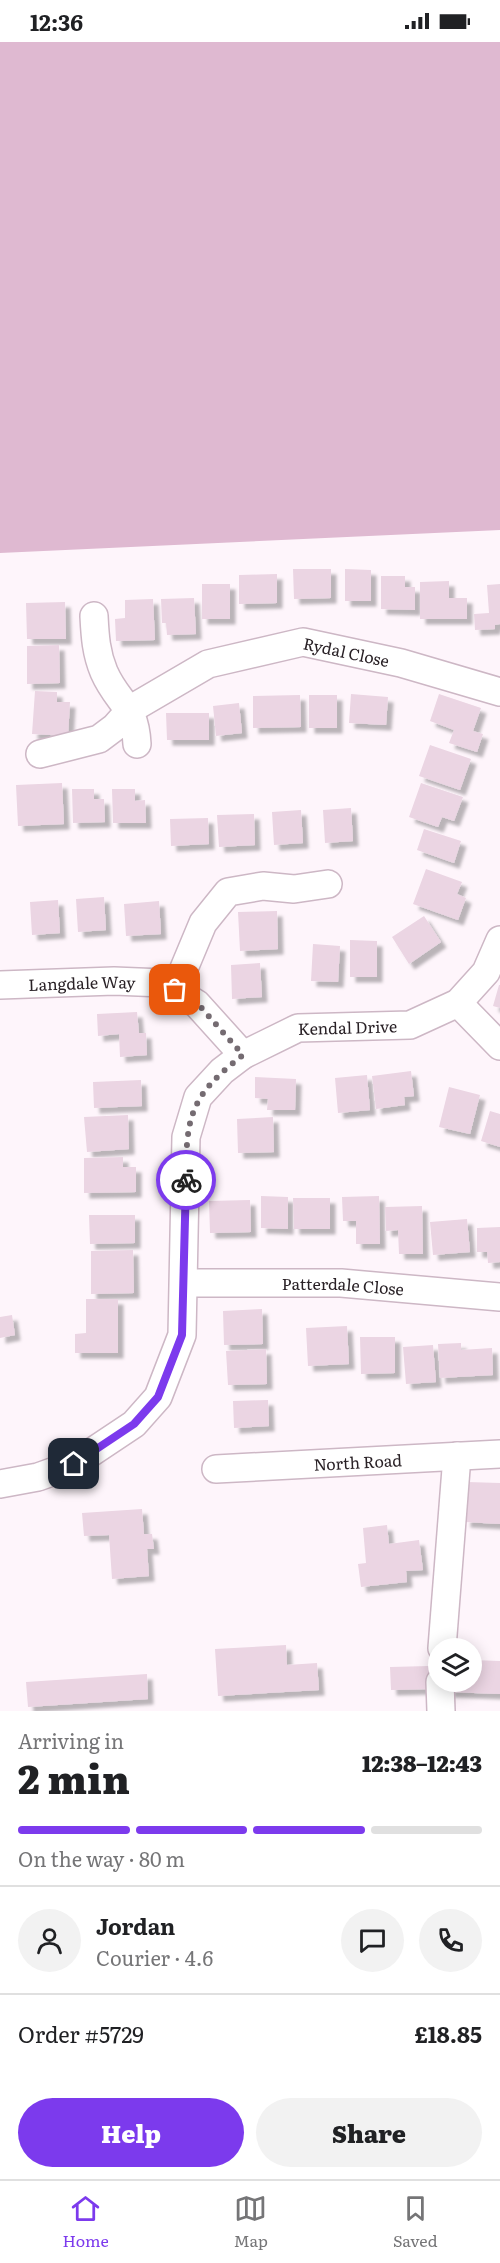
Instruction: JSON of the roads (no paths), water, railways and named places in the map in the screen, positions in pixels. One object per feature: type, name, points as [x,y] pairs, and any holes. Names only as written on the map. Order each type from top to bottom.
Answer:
[{"type":"street","points":[[94,616],[96,648],[118,697],[130,709],[136,726],[137,744]]},
{"type":"street","name":"Rydal Close","points":[[40,754],[99,739],[115,727],[130,709],[208,664],[303,642],[401,663],[500,692]]},
{"type":"street","points":[[175,990],[203,923],[228,892],[263,886],[294,889],[328,884]]},
{"type":"street","name":"Kendal Drive","points":[[0,1484],[38,1477],[74,1464],[134,1424],[158,1397],[182,1335],[186,1137],[198,1097],[222,1071],[243,1055],[298,1028],[410,1025],[458,1003],[486,972],[500,940]]},
{"type":"street","name":"Langdale Way","points":[[0,985],[114,981],[163,983],[198,1004],[243,1055]]},
{"type":"street","points":[[458,1003],[500,1046]]},
{"type":"street","name":"Patterdale Close","points":[[184,1283],[341,1283],[500,1297]]},
{"type":"street","name":"North Road","points":[[216,1468],[500,1454]]},
{"type":"street","points":[[443,1638],[457,1456]]},
{"type":"street","points":[[440,1692],[441,1711]]}]
